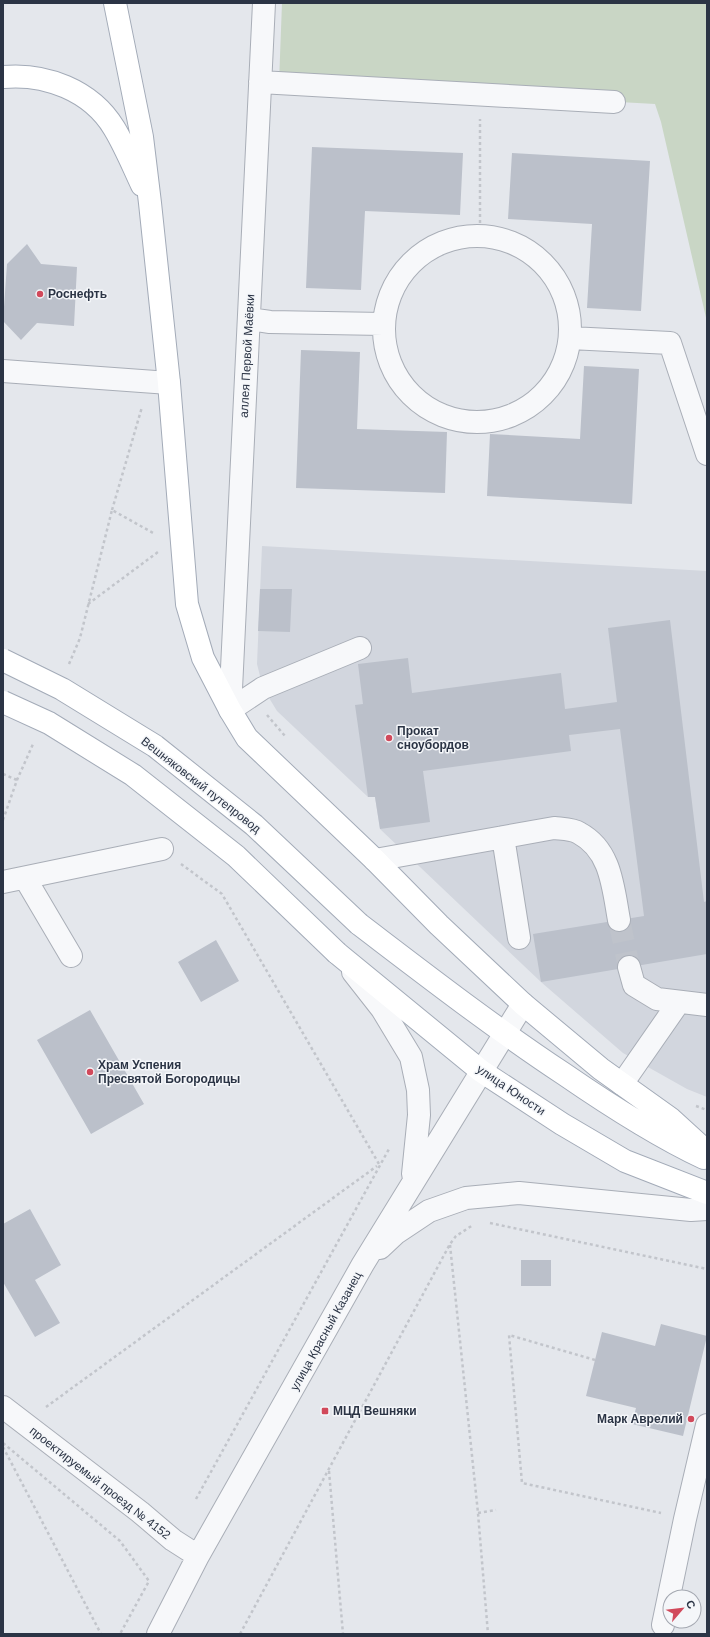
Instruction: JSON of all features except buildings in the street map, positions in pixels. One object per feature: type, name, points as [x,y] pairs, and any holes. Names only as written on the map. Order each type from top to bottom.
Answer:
[{"type":"main road","points":[[115,3],[142,137],[150,203],[159,382],[187,604],[204,658],[230,710],[247,738],[375,860],[439,925],[523,1004],[601,1069],[671,1119],[707,1152]]},
{"type":"main road","points":[[3,77],[19,76],[41,78],[62,84],[82,95],[99,109],[113,126],[150,203]]},
{"type":"main road","name":"Вешняковский путепровод","points":[[3,660],[62,689],[155,746],[254,825],[359,924],[504,1034]]},
{"type":"main road","points":[[3,702],[48,723],[133,775],[236,856],[337,953]]},
{"type":"main road","name":"улица Юности","points":[[337,953],[481,1071],[562,1124],[625,1161],[707,1193]]},
{"type":"main road","points":[[504,1034],[606,1103],[674,1144],[707,1159]]},
{"type":"street","name":"аллея Первой Маёвки","points":[[230,710],[264,3]]},
{"type":"street","points":[[260,82],[614,102]]},
{"type":"street","points":[[480,235],[517,244],[547,267],[566,300],[570,338],[558,377],[529,407],[491,422],[449,419],[413,399],[390,365],[383,324],[397,278],[433,246],[480,235]]},
{"type":"street","points":[[249,319],[270,322],[383,324]]},
{"type":"street","points":[[570,338],[670,343],[707,454]]},
{"type":"street","points":[[3,371],[159,382]]},
{"type":"street","points":[[230,710],[263,688],[360,648]]},
{"type":"street","points":[[375,860],[554,828],[578,832],[599,850],[611,874],[619,920]]},
{"type":"street","points":[[503,837],[519,938]]},
{"type":"street","points":[[3,882],[162,849]]},
{"type":"street","points":[[25,878],[71,956]]},
{"type":"street","points":[[337,953],[382,1009],[411,1057],[418,1090],[420,1115],[413,1180]]},
{"type":"street","points":[[629,967],[634,984],[657,999],[707,1005]]},
{"type":"street","points":[[622,1084],[679,1002]]},
{"type":"street","name":"улица Красный Казанец","points":[[158,1634],[198,1556],[363,1264],[413,1180],[523,1004]]},
{"type":"street","points":[[363,1264],[396,1232],[429,1211],[466,1198],[519,1193],[691,1210],[707,1209]]},
{"type":"street","name":"проектируемый проезд № 4152","points":[[3,1407],[140,1512],[174,1540],[198,1556]]},
{"type":"street","points":[[670,1589],[707,1425]]},
{"type":"path","points":[[480,95],[480,235]]},
{"type":"path","points":[[80,638],[87,605],[112,510],[159,382]]},
{"type":"path","points":[[112,510],[158,535]]},
{"type":"path","points":[[87,605],[159,551]]},
{"type":"path","points":[[3,774],[17,780],[3,820]]},
{"type":"path","points":[[162,849],[222,894],[379,1164]]},
{"type":"path","points":[[196,1499],[379,1164],[390,1147]]},
{"type":"path","points":[[42,1410],[379,1164]]},
{"type":"path","points":[[487,1222],[707,1269]]},
{"type":"path","points":[[240,1634],[450,1244],[456,1236],[474,1224]]},
{"type":"path","points":[[450,1244],[478,1513],[488,1634]]},
{"type":"path","points":[[595,1360],[509,1335],[522,1483],[685,1519]]},
{"type":"path","points":[[3,1443],[120,1541],[149,1581],[120,1634]]},
{"type":"path","points":[[3,1447],[101,1634]]},
{"type":"path","points":[[329,1470],[343,1634]]},
{"type":"path","points":[[478,1513],[496,1510]]},
{"type":"shaded area","points":[[262,546],[707,571],[707,1097],[687,1089],[623,1053],[541,982],[380,829],[375,797],[368,797],[277,711],[263,688],[257,664]]},
{"type":"green space","points":[[282,3],[707,3],[707,322],[661,122],[655,104],[279,83]]},
{"type":"tunnel","points":[[619,920],[629,967]]},
{"type":"place","name":"Роснефть","points":[[40,294]]},
{"type":"place","name":"Прокат сноубордов","points":[[389,738]]},
{"type":"place","name":"Храм Успения Пресвятой Богородицы","points":[[90,1072]]},
{"type":"place","name":"МЦД Вешняки","points":[[325,1411]]},
{"type":"place","name":"Марк Аврелий","points":[[691,1419]]}]
